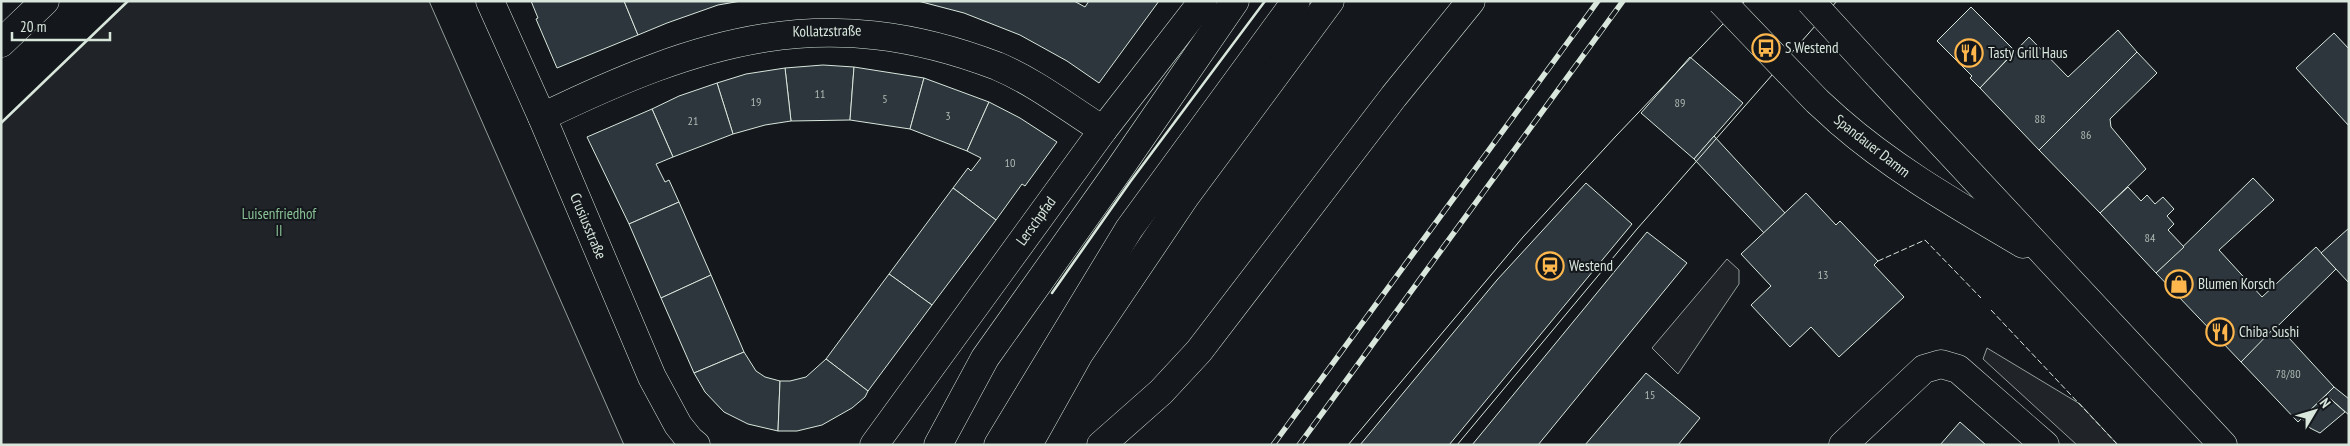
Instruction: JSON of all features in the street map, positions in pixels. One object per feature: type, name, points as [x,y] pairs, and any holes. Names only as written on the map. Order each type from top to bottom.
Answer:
[{"type":"main road","points":[[1,43],[45,1]]},
{"type":"main road","name":"Crusiusstraße","points":[[490,1],[542,117],[652,377],[678,425],[696,445]]},
{"type":"main road","name":"Lerschpfad","points":[[874,445],[1103,130],[1203,1]]},
{"type":"main road","points":[[938,445],[985,358],[1120,168],[1235,1]]},
{"type":"main road","points":[[998,445],[1129,229],[1296,1]]},
{"type":"main road","points":[[1028,445],[1079,354],[1168,222],[1330,1]]},
{"type":"main road","points":[[1101,445],[1161,392],[1199,351],[1394,96],[1471,1]]},
{"type":"main road","name":"Spandauer Damm","points":[[1721,1],[1817,100],[1871,148],[1922,185],[2048,259]]},
{"type":"main road","name":"Spandauer Damm","points":[[1810,1],[2048,259],[2224,445]]},
{"type":"main road","name":"Kollatzstraße","points":[[542,117],[655,66],[710,47],[759,34],[811,28],[831,28],[861,29],[905,36],[953,48],[998,66],[1042,89],[1103,130]]},
{"type":"main road","points":[[1843,445],[1924,369],[1941,364],[1958,368],[2044,445]]},
{"type":"green space","name":"Luisenfriedhof II","points":[[128,1],[429,1],[624,445],[1,445],[1,123]]},
{"type":"green space","points":[[1727,259],[1739,270],[1739,284],[1678,374],[1652,348]]},
{"type":"green space","points":[[1987,348],[2080,404],[2118,445],[2077,445],[1983,359]]},
{"type":"building","points":[[531,1],[624,1],[638,35],[557,68],[536,19],[538,18]]},
{"type":"building","points":[[624,1],[741,1],[718,5],[638,35]]},
{"type":"building","points":[[918,1],[1074,1],[1085,7],[1089,1],[1159,1],[1099,83],[1067,61],[1020,35],[964,13]]},
{"type":"building","points":[[1971,7],[2015,51],[1980,88],[1970,78],[1972,76],[1937,41]]},
{"type":"building","points":[[2118,30],[2137,52],[2039,150],[1980,88],[2029,37],[2068,77]]},
{"type":"building","points":[[2334,33],[2349,49],[2349,126],[2296,68]]},
{"type":"building","points":[[2137,52],[2157,73],[2110,119],[2111,127],[2146,169],[2100,213],[2039,150]]},
{"type":"building","points":[[1690,57],[1743,103],[1694,159],[1641,113]]},
{"type":"building","points":[[823,65],[854,67],[850,120],[791,121],[785,68]]},
{"type":"building","points":[[854,67],[924,78],[910,129],[850,120]]},
{"type":"building","points":[[785,68],[791,121],[765,125],[733,134],[717,83],[746,74]]},
{"type":"building","points":[[924,78],[989,102],[967,151],[910,129]]},
{"type":"building","points":[[717,83],[733,134],[673,157],[652,109],[679,96]]},
{"type":"building","points":[[989,102],[1020,118],[1057,142],[1025,186],[1022,184],[996,220],[953,188],[968,168],[971,171],[981,158],[967,151]]},
{"type":"building","points":[[652,109],[673,157],[656,164],[665,182],[669,180],[679,202],[629,224],[587,137]]},
{"type":"building","points":[[1714,136],[1785,213],[1764,233],[1694,159]]},
{"type":"building","points":[[2253,178],[2274,200],[2219,250],[2262,297],[2316,247],[2336,269],[2241,362],[2156,273]]},
{"type":"building","points":[[1586,183],[1632,224],[1449,445],[1360,445],[1497,280]]},
{"type":"building","points":[[2128,187],[2141,201],[2147,195],[2155,204],[2163,197],[2174,209],[2167,216],[2174,224],[2168,230],[2184,247],[2156,273],[2100,213]]},
{"type":"building","points":[[953,188],[996,220],[932,305],[889,274]]},
{"type":"building","points":[[1806,193],[1836,225],[1840,221],[1878,261],[1874,265],[1904,297],[1839,357],[1811,327],[1790,347],[1751,305],[1771,286],[1741,254]]},
{"type":"building","points":[[679,202],[711,275],[661,298],[629,224]]},
{"type":"building","points":[[2349,228],[2349,283],[2321,253]]},
{"type":"building","points":[[1647,232],[1687,263],[1538,445],[1472,445]]},
{"type":"building","points":[[889,274],[932,305],[868,391],[826,359]]},
{"type":"building","points":[[711,275],[744,352],[694,373],[661,298]]},
{"type":"building","points":[[2277,325],[2334,387],[2298,422],[2241,362]]},
{"type":"building","points":[[744,352],[756,371],[765,377],[780,381],[778,431],[748,424],[724,412],[705,392],[694,373]]},
{"type":"building","points":[[826,359],[868,391],[865,397],[852,408],[822,425],[797,431],[778,431],[780,381],[790,381],[806,377]]},
{"type":"building","points":[[1646,373],[1700,418],[1678,445],[1585,445]]},
{"type":"building","points":[[2334,387],[2349,399],[2349,415],[2326,395]]},
{"type":"building","points":[[2326,395],[2345,412],[2320,433],[2310,428],[2302,418]]},
{"type":"building","points":[[1960,422],[1986,445],[1940,445]]},
{"type":"tram line","points":[[1348,445],[1523,237],[1745,1]]},
{"type":"tram line","points":[[1457,445],[1637,229],[1837,1]]},
{"type":"railway","points":[[1273,445],[1598,1]]},
{"type":"railway","points":[[1299,445],[1623,1]]},
{"type":"fence","points":[[1878,261],[1925,240],[1981,298]]},
{"type":"fence","points":[[1991,310],[2118,445]]},
{"type":"wall","points":[[1,123],[128,1]]},
{"type":"wall","points":[[1052,293],[1130,182],[1265,1]]},
{"type":"place","name":"S Westend","points":[[1766,48]]},
{"type":"place","name":"Tasty Grill Haus","points":[[1969,53]]},
{"type":"place","name":"Westend","points":[[1550,266]]},
{"type":"place","name":"Blumen Korsch","points":[[2179,284]]},
{"type":"place","name":"Chiba Sushi","points":[[2220,332]]}]
